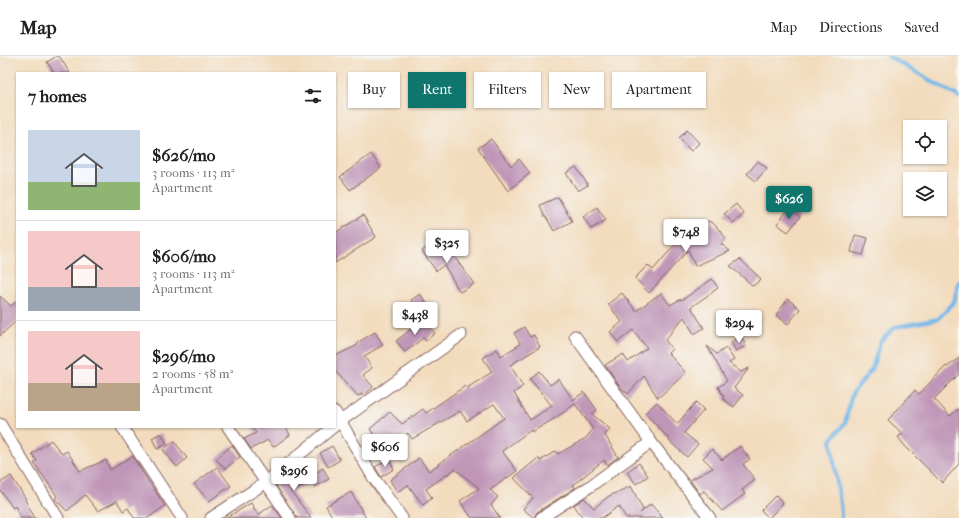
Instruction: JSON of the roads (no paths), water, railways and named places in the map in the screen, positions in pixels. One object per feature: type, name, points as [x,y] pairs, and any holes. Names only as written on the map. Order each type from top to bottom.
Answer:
[{"type":"street","points":[[402,518],[336,421],[461,335]]},
{"type":"street","points":[[575,336],[651,442],[710,518]]},
{"type":"street","points":[[0,424],[58,518]]},
{"type":"street","points":[[123,428],[182,518]]},
{"type":"street","points":[[229,428],[290,518]]},
{"type":"street","points":[[211,518],[265,483],[328,428]]},
{"type":"street","points":[[541,518],[589,487],[651,442]]},
{"type":"waterway","points":[[888,56],[959,97]]},
{"type":"waterway","points":[[841,518],[831,440],[845,423],[852,394],[872,369],[880,342],[895,327],[938,319],[954,302],[959,281]]}]
